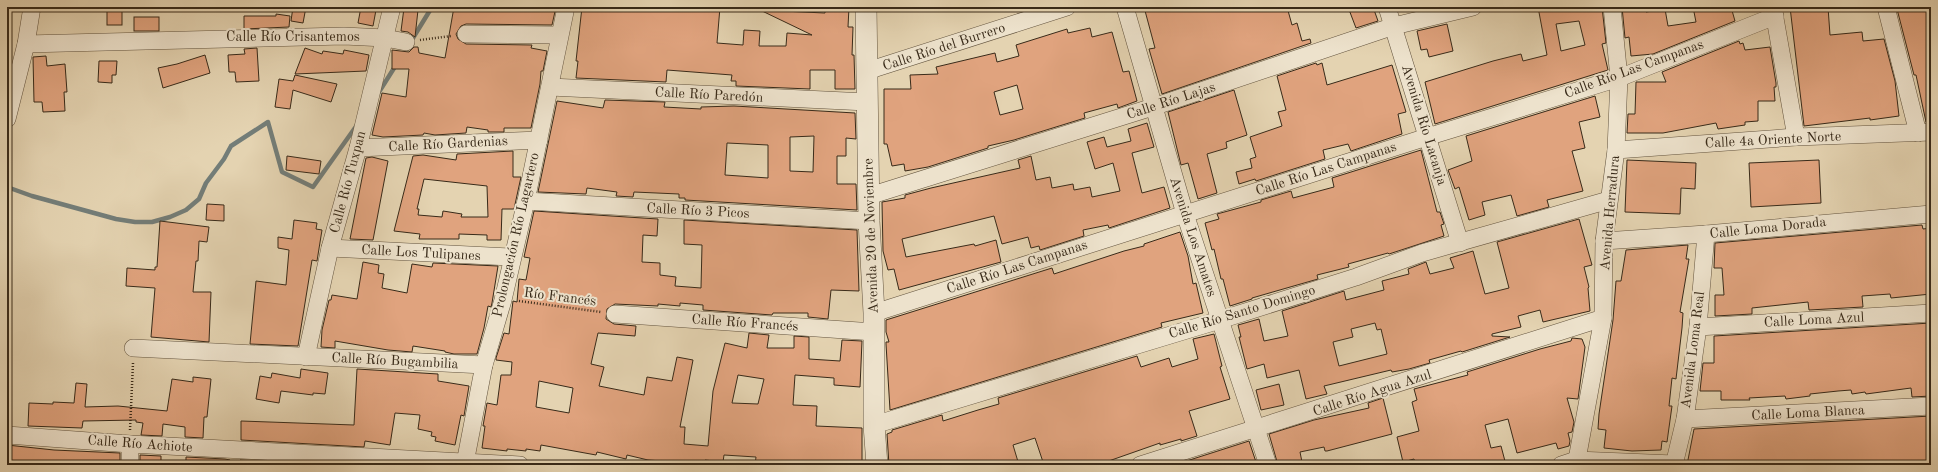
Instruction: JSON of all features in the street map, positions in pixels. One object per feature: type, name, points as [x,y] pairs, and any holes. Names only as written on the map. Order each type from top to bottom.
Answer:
[{"type":"street","points":[[7,119],[26,44],[32,7]]},
{"type":"street","name":"Calle Río Tuxpan","points":[[306,357],[330,248],[358,148],[392,7]]},
{"type":"street","name":"Prolongación Río Lagartero","points":[[465,463],[484,365],[503,300],[526,201],[550,87],[559,34],[566,7]]},
{"type":"street","name":"Avenida 20 de Noviembre","points":[[866,7],[870,196],[869,221],[874,322],[874,425],[877,465]]},
{"type":"street","name":"Calle Río del Burrero","points":[[867,71],[1067,7]]},
{"type":"street","name":"Avenida Los Amates","points":[[1125,7],[1185,214],[1268,465]]},
{"type":"street","name":"Avenida Río Lacanja","points":[[1388,7],[1460,243]]},
{"type":"street","name":"Calle Río Lajas","points":[[870,196],[1153,107],[1394,26],[1473,7]]},
{"type":"street","name":"Avenida Herradura","points":[[1571,463],[1603,318],[1604,241],[1616,150],[1619,78],[1612,7]]},
{"type":"street","points":[[1886,7],[1924,132]]},
{"type":"street","points":[[1774,12],[1796,137]]},
{"type":"street","name":"Calle Río Las Campanas","points":[[874,322],[1185,214],[1619,78],[1774,12]]},
{"type":"street","points":[[466,34],[559,34]]},
{"type":"street","name":"Calle Río Crisantemos","points":[[26,44],[267,36],[344,36],[385,38],[406,42]]},
{"type":"street","name":"Calle Río Paredón","points":[[550,87],[867,102]]},
{"type":"street","name":"Calle 4a Oriente Norte","points":[[1616,150],[1796,137],[1924,132]]},
{"type":"street","name":"Calle Río Gardenias","points":[[358,148],[539,140]]},
{"type":"street","name":"Calle Río Santo Domingo","points":[[874,425],[1220,320],[1356,276],[1411,256],[1609,200]]},
{"type":"street","name":"Calle Río 3 Picos","points":[[526,201],[869,221]]},
{"type":"street","name":"Calle Loma Dorada","points":[[1604,241],[1706,234],[1931,214]]},
{"type":"street","name":"Avenida Loma Real","points":[[1674,465],[1685,419],[1698,327],[1706,234]]},
{"type":"street","name":"Calle Los Tulipanes","points":[[330,248],[512,257]]},
{"type":"street","name":"Calle Loma Azul","points":[[1698,327],[1931,313]]},
{"type":"street","name":"Calle Río Francés","points":[[615,314],[874,322]]},
{"type":"street","name":"Calle Río Agua Azul","points":[[1140,465],[1257,430],[1603,318]]},
{"type":"street","name":"Calle Río Bugambilia","points":[[133,348],[484,365]]},
{"type":"street","name":"Calle Loma Blanca","points":[[1685,419],[1931,406]]},
{"type":"street","name":"Calle Río Achiote","points":[[7,435],[130,444],[520,465]]},
{"type":"street","points":[[130,444],[130,465]]},
{"type":"street","points":[[1571,463],[1674,465]]},
{"type":"path","points":[[406,42],[466,34]]},
{"type":"path","name":"Río Francés","points":[[503,300],[615,314]]},
{"type":"path","points":[[130,444],[133,348]]},
{"type":"building","points":[[107,7],[122,7],[122,25],[107,25]]},
{"type":"building","points":[[293,7],[306,7],[303,23],[291,21]]},
{"type":"building","points":[[361,7],[376,10],[373,26],[358,23]]},
{"type":"building","points":[[454,7],[556,7],[552,25],[466,24],[461,26],[456,34],[458,39],[466,44],[532,45],[531,48],[547,51],[543,71],[541,71],[540,84],[531,128],[504,128],[504,132],[488,132],[488,130],[467,127],[466,133],[435,135],[424,133],[423,135],[383,137],[372,135],[382,93],[406,97],[409,69],[392,69],[392,50],[409,52],[414,47],[418,47],[419,53],[445,58]]},
{"type":"building","points":[[582,7],[720,7],[717,43],[743,45],[744,30],[760,31],[759,46],[786,46],[787,33],[812,35],[760,10],[825,13],[825,7],[849,7],[848,27],[853,27],[852,55],[854,55],[855,89],[835,89],[835,70],[810,70],[810,89],[736,86],[736,81],[731,81],[732,75],[667,70],[666,82],[576,78],[578,61],[576,61]]},
{"type":"building","points":[[1144,7],[1287,7],[1292,25],[1297,23],[1302,41],[1310,39],[1311,43],[1162,94],[1149,49],[1155,48]]},
{"type":"building","points":[[1348,7],[1373,7],[1378,21],[1356,28]]},
{"type":"building","points":[[1411,7],[1430,7],[1412,11]]},
{"type":"building","points":[[1538,7],[1602,7],[1606,43],[1602,44],[1608,70],[1435,124],[1425,82],[1521,54],[1523,61],[1547,55]],"holes":[[[1579,21],[1585,45],[1561,51],[1556,24]]]},
{"type":"building","points":[[1622,7],[1645,7],[1646,12],[1665,9],[1668,26],[1696,22],[1693,7],[1731,7],[1735,21],[1653,54],[1631,56],[1629,37],[1625,38]]},
{"type":"building","points":[[1790,7],[1828,7],[1830,35],[1862,32],[1863,41],[1884,39],[1895,81],[1899,116],[1804,126]]},
{"type":"building","points":[[1911,7],[1931,9],[1931,122],[1926,122],[1916,75],[1914,75],[1897,9]]},
{"type":"building","points":[[404,8],[418,10],[415,37],[408,32],[401,31]]},
{"type":"building","points":[[276,14],[290,16],[289,27],[244,29],[244,16],[276,16]]},
{"type":"building","points":[[134,17],[159,17],[159,31],[134,31]]},
{"type":"building","points":[[1447,24],[1453,51],[1429,57],[1427,49],[1421,50],[1417,31]]},
{"type":"building","points":[[1090,28],[1092,37],[1112,32],[1123,72],[1129,71],[1137,101],[1118,108],[1117,104],[1084,113],[1085,118],[1014,140],[988,146],[988,148],[928,167],[905,171],[904,164],[892,166],[887,144],[884,144],[884,89],[911,89],[910,75],[938,74],[936,67],[995,53],[997,62],[1019,56],[1016,45],[1067,29],[1068,33]],"holes":[[[1017,85],[1023,109],[1000,115],[994,92]]]},
{"type":"building","points":[[1739,41],[1740,44],[1743,43],[1745,50],[1770,47],[1776,83],[1776,87],[1774,87],[1775,101],[1758,101],[1758,121],[1745,122],[1745,125],[1718,129],[1716,123],[1663,133],[1627,133],[1628,114],[1635,114],[1636,82],[1666,82],[1662,72]]},
{"type":"building","points":[[257,48],[259,81],[236,82],[235,72],[229,72],[228,55],[245,54],[244,49]]},
{"type":"building","points":[[305,48],[322,54],[323,51],[343,54],[344,50],[369,55],[366,71],[295,74]]},
{"type":"building","points":[[205,55],[210,73],[163,88],[158,68],[177,64]]},
{"type":"building","points":[[46,56],[47,66],[65,64],[67,92],[64,92],[65,111],[43,112],[42,102],[34,102],[33,57]]},
{"type":"building","points":[[99,61],[117,61],[116,75],[112,75],[112,83],[98,82]]},
{"type":"building","points":[[1316,63],[1317,65],[1322,63],[1327,85],[1392,65],[1406,112],[1398,114],[1402,134],[1351,151],[1348,144],[1323,150],[1325,159],[1256,181],[1255,179],[1239,184],[1236,172],[1252,168],[1250,159],[1256,157],[1250,137],[1282,126],[1278,112],[1286,110],[1277,76]]},
{"type":"building","points":[[295,75],[337,84],[331,102],[293,90],[290,109],[275,107],[279,79],[293,81]]},
{"type":"building","points":[[1234,90],[1247,135],[1226,142],[1227,148],[1207,154],[1217,193],[1198,199],[1188,163],[1181,165],[1168,112]]},
{"type":"building","points":[[1595,96],[1600,117],[1579,122],[1585,148],[1572,151],[1583,191],[1547,200],[1549,207],[1517,216],[1511,195],[1482,202],[1485,215],[1469,220],[1459,187],[1455,189],[1448,170],[1472,161],[1466,136]]},
{"type":"building","points":[[605,100],[665,102],[664,107],[701,109],[701,107],[734,106],[855,113],[856,139],[846,138],[846,156],[837,156],[837,184],[856,184],[857,210],[685,200],[685,198],[679,198],[679,194],[634,192],[633,197],[616,196],[617,192],[587,188],[586,194],[538,192],[557,101],[603,108]],"holes":[[[814,136],[813,172],[790,171],[790,137]],[[727,143],[768,145],[768,178],[725,175]]]},
{"type":"building","points":[[1147,123],[1154,147],[1132,153],[1142,193],[1164,187],[1170,208],[1109,228],[1108,225],[1083,230],[1084,236],[1040,250],[1039,246],[1031,248],[1028,237],[1002,244],[994,216],[902,239],[906,257],[974,244],[975,246],[996,240],[1001,262],[899,290],[894,269],[888,270],[883,251],[882,202],[905,198],[905,195],[931,188],[1020,168],[1018,160],[1031,156],[1036,180],[1050,177],[1052,188],[1073,184],[1074,190],[1090,187],[1092,197],[1120,191],[1113,163],[1095,169],[1087,142],[1104,137],[1107,147],[1131,141],[1128,129]]},
{"type":"building","points":[[1421,150],[1437,212],[1440,212],[1444,224],[1441,225],[1444,236],[1389,254],[1388,253],[1348,264],[1349,267],[1317,275],[1318,279],[1230,306],[1205,223],[1219,219],[1217,214],[1261,202],[1261,200],[1291,191],[1293,198],[1334,187],[1332,178]]},
{"type":"building","points":[[513,151],[513,177],[521,177],[514,209],[502,209],[501,240],[487,240],[487,235],[459,234],[459,239],[419,239],[420,234],[394,231],[413,156],[423,155],[456,160],[457,154]],"holes":[[[424,179],[487,186],[488,217],[461,217],[462,214],[443,211],[442,217],[418,215],[419,209],[417,209]]]},
{"type":"building","points":[[287,156],[321,161],[319,174],[286,170]]},
{"type":"building","points":[[372,157],[388,161],[373,240],[350,239],[366,158]]},
{"type":"building","points":[[1627,160],[1696,163],[1695,189],[1681,188],[1680,214],[1625,212]]},
{"type":"building","points":[[1819,160],[1821,203],[1751,207],[1749,163]]},
{"type":"building","points":[[207,204],[224,205],[224,221],[206,220]]},
{"type":"building","points":[[534,211],[658,219],[657,236],[643,235],[642,262],[660,263],[660,275],[676,277],[675,286],[701,288],[702,245],[684,244],[684,220],[857,230],[859,291],[831,290],[828,319],[808,317],[808,313],[773,313],[772,315],[703,310],[703,305],[680,303],[680,306],[658,304],[658,306],[615,304],[607,309],[606,319],[614,324],[636,326],[635,336],[598,333],[591,364],[604,367],[599,386],[644,395],[647,377],[672,381],[677,357],[693,360],[680,427],[685,427],[684,444],[708,446],[713,391],[725,343],[747,348],[749,333],[769,335],[767,348],[794,348],[794,336],[809,337],[809,359],[840,361],[842,340],[862,341],[860,387],[834,385],[834,378],[795,375],[793,405],[817,406],[816,426],[862,428],[862,465],[755,465],[756,457],[724,455],[723,462],[705,460],[705,464],[648,460],[627,455],[626,459],[597,452],[596,455],[541,445],[540,451],[507,449],[507,451],[482,448],[485,426],[483,426],[487,403],[497,405],[501,375],[511,375],[512,362],[496,360],[496,358],[504,333],[509,334],[513,301],[517,302],[519,279],[526,280],[530,258],[524,257]],"holes":[[[738,375],[764,379],[758,404],[732,403]],[[539,381],[573,388],[569,413],[536,407]]]},
{"type":"building","points":[[1579,219],[1592,265],[1584,267],[1589,287],[1590,311],[1543,322],[1540,310],[1518,316],[1521,327],[1492,334],[1492,336],[1510,337],[1462,352],[1461,351],[1429,360],[1430,363],[1409,369],[1392,372],[1391,370],[1324,386],[1327,394],[1306,399],[1299,370],[1267,378],[1264,364],[1247,369],[1239,337],[1241,337],[1238,325],[1259,319],[1264,341],[1288,336],[1282,311],[1344,291],[1346,300],[1384,290],[1382,281],[1409,274],[1408,269],[1426,262],[1430,274],[1454,268],[1450,258],[1473,251],[1485,294],[1509,288],[1497,242]],"holes":[[[1375,323],[1377,330],[1381,329],[1387,354],[1339,366],[1333,342],[1353,337],[1351,329]]]},
{"type":"building","points":[[294,220],[317,223],[316,229],[322,230],[317,261],[312,260],[298,346],[250,344],[256,281],[286,285],[289,250],[278,248],[278,237],[292,239]]},
{"type":"building","points":[[160,221],[209,227],[207,242],[199,241],[198,261],[196,261],[193,292],[211,292],[209,342],[151,337],[155,288],[126,286],[127,268],[155,270],[155,267],[157,267]]},
{"type":"building","points":[[1922,225],[1923,229],[1931,228],[1931,294],[1891,298],[1890,294],[1862,296],[1863,307],[1809,310],[1808,302],[1752,308],[1752,314],[1715,316],[1715,295],[1724,295],[1722,268],[1714,268],[1715,243]]},
{"type":"building","points":[[1180,232],[1188,256],[1193,284],[1196,283],[1203,313],[1161,323],[1162,327],[890,410],[886,344],[886,342],[889,342],[886,332],[886,320],[1052,268],[1054,274],[1144,246],[1144,244]]},
{"type":"building","points":[[1688,245],[1686,259],[1689,259],[1680,312],[1683,313],[1682,328],[1676,379],[1672,378],[1669,406],[1672,406],[1667,442],[1662,441],[1661,450],[1632,451],[1604,448],[1606,430],[1598,429],[1599,414],[1613,320],[1616,281],[1621,281],[1626,250]]},
{"type":"building","points":[[363,262],[379,265],[378,273],[384,274],[382,288],[407,293],[412,264],[432,267],[433,263],[498,266],[492,303],[491,307],[488,306],[477,354],[454,354],[445,351],[413,346],[412,352],[388,350],[335,341],[335,348],[321,347],[322,330],[329,300],[331,300],[332,295],[357,299]]},
{"type":"building","points":[[1931,323],[1931,396],[1912,397],[1911,388],[1866,394],[1865,392],[1852,394],[1851,390],[1810,394],[1810,396],[1786,399],[1785,396],[1749,398],[1750,400],[1721,400],[1721,391],[1700,391],[1703,363],[1714,363],[1714,336]]},
{"type":"building","points":[[1214,334],[1222,366],[1220,367],[1230,399],[1189,411],[1197,436],[1160,445],[1160,443],[1103,463],[1103,465],[1044,465],[1035,438],[1013,445],[1019,465],[889,465],[887,434],[892,432],[892,430],[942,415],[943,421],[999,404],[998,398],[1137,356],[1141,367],[1169,358],[1172,367],[1198,359],[1193,339]]},
{"type":"building","points":[[1572,338],[1582,339],[1585,347],[1578,399],[1567,398],[1574,422],[1572,432],[1568,433],[1570,441],[1569,446],[1558,449],[1556,443],[1517,453],[1508,419],[1485,425],[1491,448],[1501,446],[1506,465],[1416,465],[1414,459],[1403,462],[1397,437],[1419,431],[1412,402],[1417,400],[1414,389],[1468,375],[1467,372],[1571,341]]},
{"type":"building","points":[[301,369],[328,373],[325,394],[313,393],[313,395],[281,391],[279,403],[256,399],[260,376],[271,378],[272,373],[300,378]]},
{"type":"building","points":[[357,369],[438,374],[438,381],[469,386],[464,416],[461,415],[455,445],[435,441],[436,437],[431,436],[432,432],[418,429],[420,415],[395,413],[390,445],[365,441],[364,447],[241,440],[241,421],[354,425]]},
{"type":"building","points":[[193,377],[211,379],[207,417],[204,417],[203,438],[185,437],[185,427],[163,424],[162,436],[141,435],[143,423],[136,422],[136,420],[83,421],[82,428],[28,426],[29,403],[74,403],[76,383],[87,384],[85,407],[118,406],[167,411],[172,379],[193,382]]},
{"type":"building","points":[[1279,384],[1284,405],[1261,410],[1256,390]]},
{"type":"building","points":[[1383,398],[1392,434],[1327,451],[1325,451],[1324,447],[1300,452],[1302,462],[1297,463],[1298,465],[1278,465],[1269,434],[1314,420],[1369,408],[1368,403]]},
{"type":"building","points":[[1931,416],[1931,465],[1687,465],[1694,429]]},
{"type":"building","points":[[1249,441],[1257,465],[1174,465]]},
{"type":"building","points":[[7,445],[54,450],[120,453],[120,465],[53,465],[27,461],[27,465],[7,465]]},
{"type":"building","points":[[140,455],[161,456],[161,465],[140,465]]},
{"type":"building","points":[[186,457],[230,460],[229,465],[186,464]]},
{"type":"building","points":[[240,460],[294,463],[293,465],[240,465]]},
{"type":"waterway","points":[[413,38],[432,7]]},
{"type":"waterway","points":[[379,92],[396,65]]},
{"type":"waterway","points":[[7,187],[32,196],[116,219],[135,222],[152,222],[170,217],[186,210],[199,199],[206,183],[224,159],[231,146],[268,122],[282,172],[313,187],[357,125]]}]
